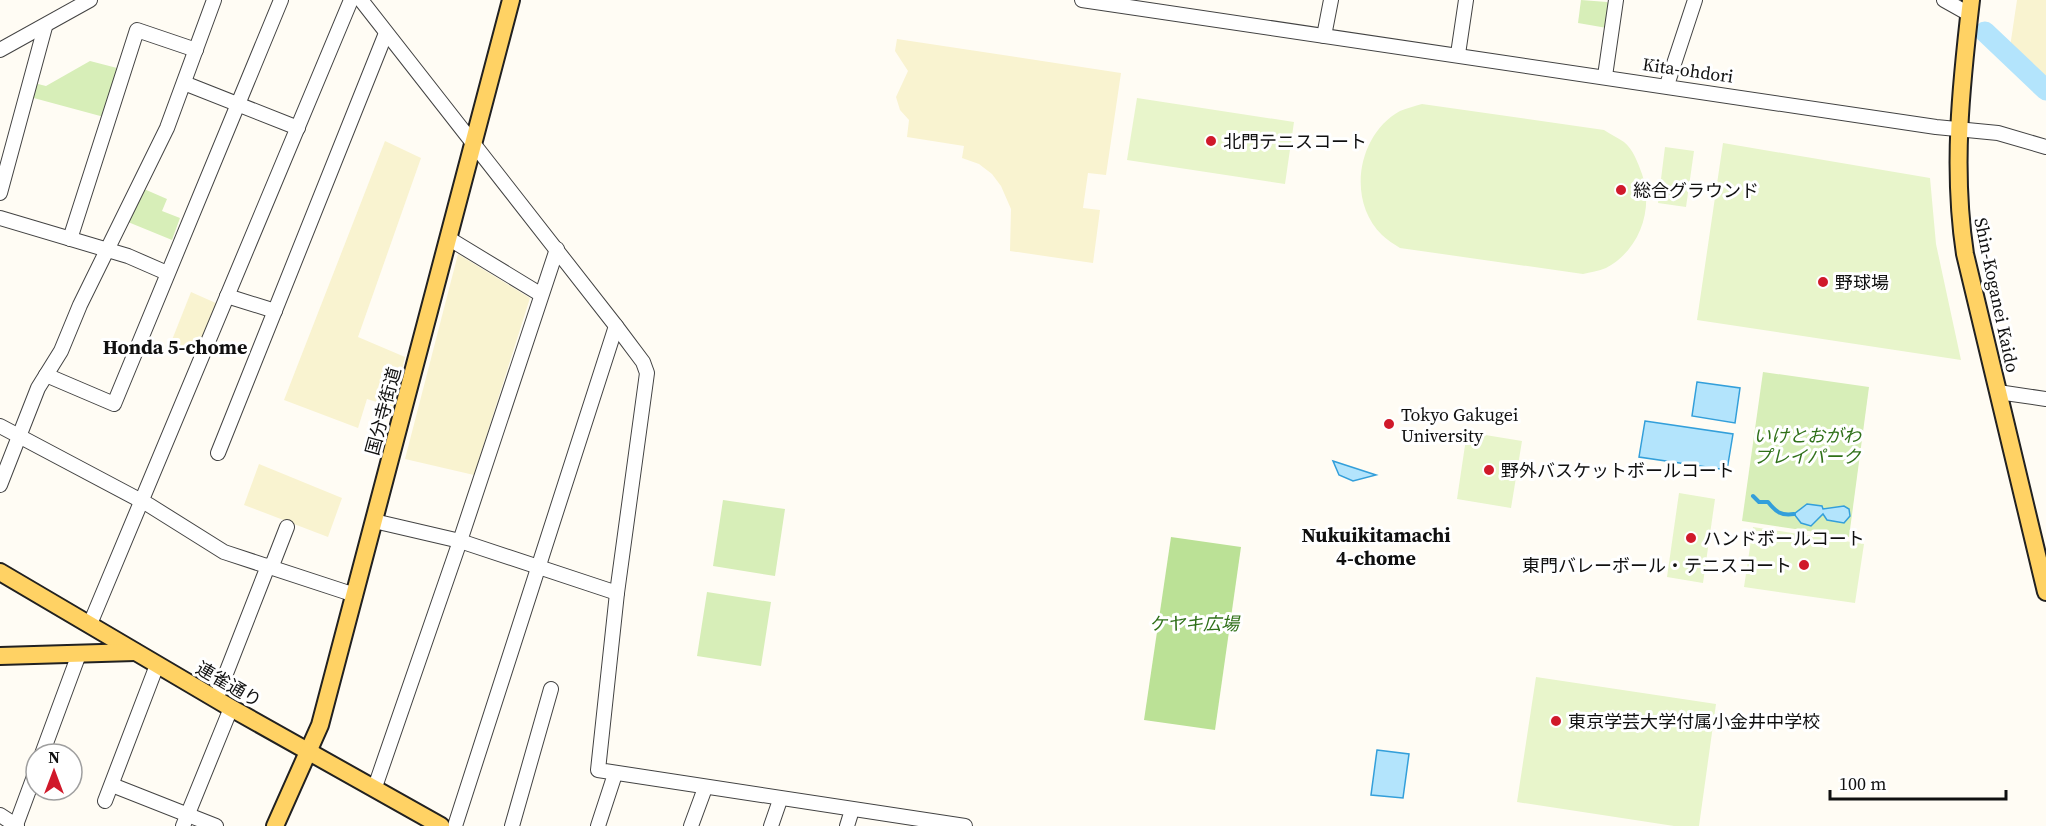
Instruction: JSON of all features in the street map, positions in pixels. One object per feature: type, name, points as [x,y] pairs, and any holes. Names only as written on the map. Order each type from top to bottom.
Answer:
[{"type":"main road","name":"国分寺街道","points":[[275,826],[320,725],[511,0]]},
{"type":"main road","name":"Shin-Koganei Kaido","points":[[1970,7],[1958,129],[1960,219],[1965,254],[2046,592]]},
{"type":"main road","name":"連雀通り","points":[[0,572],[223,704],[309,750],[441,826]]},
{"type":"main road","points":[[0,656],[135,652]]},
{"type":"street","points":[[0,50],[90,0]]},
{"type":"street","points":[[0,485],[38,388],[61,351],[80,305],[167,128],[214,0]]},
{"type":"street","points":[[46,375],[114,404],[166,273],[281,0]]},
{"type":"street","points":[[90,624],[351,0]]},
{"type":"street","points":[[361,0],[474,141],[616,326],[643,362],[647,373],[617,593],[598,771],[965,826]]},
{"type":"street","name":"Kita-ohdori","points":[[1082,0],[1998,133],[2046,147]]},
{"type":"street","points":[[1324,36],[1331,0]]},
{"type":"street","points":[[1458,54],[1466,0]]},
{"type":"street","points":[[1605,76],[1616,0]]},
{"type":"street","points":[[1667,85],[1695,0]]},
{"type":"street","points":[[1944,0],[1970,7]]},
{"type":"street","points":[[0,193],[45,27]]},
{"type":"street","points":[[70,239],[137,30],[195,50]]},
{"type":"street","points":[[218,453],[386,33]]},
{"type":"street","points":[[184,83],[298,128]]},
{"type":"street","points":[[0,218],[107,250],[166,273]]},
{"type":"street","points":[[448,238],[540,294]]},
{"type":"street","points":[[375,787],[460,541],[556,249]]},
{"type":"street","points":[[227,296],[275,311]]},
{"type":"street","points":[[454,826],[616,326]]},
{"type":"street","points":[[1998,392],[2046,399]]},
{"type":"street","points":[[0,426],[143,501],[225,552],[355,595]]},
{"type":"street","points":[[374,520],[460,541],[617,593]]},
{"type":"street","points":[[186,820],[268,566],[273,563],[287,527]]},
{"type":"street","points":[[46,742],[79,654]]},
{"type":"street","points":[[105,801],[157,665]]},
{"type":"street","points":[[512,826],[551,689]]},
{"type":"street","points":[[598,826],[615,774]]},
{"type":"street","points":[[112,784],[186,820],[216,826]]},
{"type":"street","points":[[691,826],[705,788]]},
{"type":"street","points":[[771,826],[780,800]]},
{"type":"street","points":[[0,815],[17,825],[25,802]]},
{"type":"street","points":[[847,826],[852,810]]},
{"type":"shaded area","points":[[2017,0],[2046,0],[2046,79],[2010,47]]},
{"type":"shaded area","points":[[897,39],[1121,73],[1106,175],[1088,173],[1083,208],[1100,210],[1093,263],[1010,251],[1011,209],[1001,186],[992,174],[979,164],[962,158],[964,146],[907,137],[909,120],[900,110],[896,97],[908,71],[895,51]]},
{"type":"shaded area","points":[[385,141],[421,158],[358,337],[405,357],[393,407],[367,399],[358,428],[284,400]]},
{"type":"shaded area","points":[[458,254],[530,298],[474,475],[405,459]]},
{"type":"shaded area","points":[[191,292],[218,304],[196,355],[170,345]]},
{"type":"shaded area","points":[[259,464],[342,498],[328,537],[244,505]]},
{"type":"green space","points":[[1581,0],[1607,2],[1611,6],[1607,28],[1578,23]]},
{"type":"green space","points":[[90,61],[117,68],[104,117],[30,97],[34,83],[46,86]]},
{"type":"green space","name":"北門テニスコート","points":[[1137,98],[1294,122],[1285,184],[1127,160]]},
{"type":"green space","points":[[1422,104],[1604,130],[1622,140],[1635,156],[1642,174],[1646,201],[1641,227],[1628,251],[1606,268],[1583,274],[1400,248],[1388,240],[1371,221],[1364,204],[1361,186],[1366,151],[1374,135],[1386,121],[1400,111]]},
{"type":"green space","name":"野球場","points":[[1723,143],[1930,178],[1936,244],[1961,360],[1697,320]]},
{"type":"green space","points":[[1665,147],[1694,151],[1686,207],[1658,203]]},
{"type":"green space","points":[[144,189],[167,199],[162,211],[180,218],[172,240],[128,222]]},
{"type":"green space","name":"いけとおがわ プレイパーク","points":[[1763,372],[1869,387],[1849,537],[1742,521]]},
{"type":"green space","name":"野外バスケットボールコート","points":[[1467,432],[1522,441],[1511,508],[1457,499]]},
{"type":"green space","name":"ハンドボールコート","points":[[1679,493],[1715,499],[1703,583],[1667,577]]},
{"type":"green space","points":[[723,500],[785,509],[775,576],[713,566]]},
{"type":"green space","name":"東門バレーボール・テニスコート","points":[[1753,527],[1864,544],[1855,603],[1744,587]]},
{"type":"green space","name":"ケヤキ広場","points":[[1171,537],[1241,547],[1215,730],[1144,720]]},
{"type":"green space","points":[[707,592],[771,602],[761,666],[697,656]]},
{"type":"green space","points":[[1536,677],[1716,704],[1699,826],[1674,826],[1517,802]]},
{"type":"water","points":[[1697,382],[1740,388],[1735,423],[1692,416]]},
{"type":"water","points":[[1645,421],[1733,434],[1727,470],[1639,457]]},
{"type":"water","points":[[1333,461],[1376,475],[1353,481],[1339,475]]},
{"type":"water","points":[[1807,504],[1822,506],[1823,509],[1844,506],[1849,509],[1850,516],[1844,523],[1827,520],[1823,514],[1811,526],[1801,523],[1794,514]]},
{"type":"water","points":[[1377,750],[1409,754],[1403,798],[1371,795]]},
{"type":"waterway","points":[[1985,32],[2046,90]]},
{"type":"waterway","points":[[1753,496],[1759,502],[1768,502],[1779,512],[1794,514]]},
{"type":"place","name":"北門テニスコート","points":[[1211,141]]},
{"type":"place","name":"総合グラウンド","points":[[1621,190]]},
{"type":"place","name":"野球場","points":[[1823,282]]},
{"type":"place","name":"Tokyo Gakugei University","points":[[1389,424]]},
{"type":"place","name":"野外バスケットボールコート","points":[[1489,470]]},
{"type":"place","name":"ハンドボールコート","points":[[1691,538]]},
{"type":"place","name":"東門バレーボール・テニスコート","points":[[1804,565]]},
{"type":"place","name":"東京学芸大学付属小金井中学校","points":[[1556,721]]},
{"type":"district","name":"Honda 5-chome","points":[[175,347]]},
{"type":"district","name":"Nukuikitamachi 4-chome","points":[[1376,546]]}]
